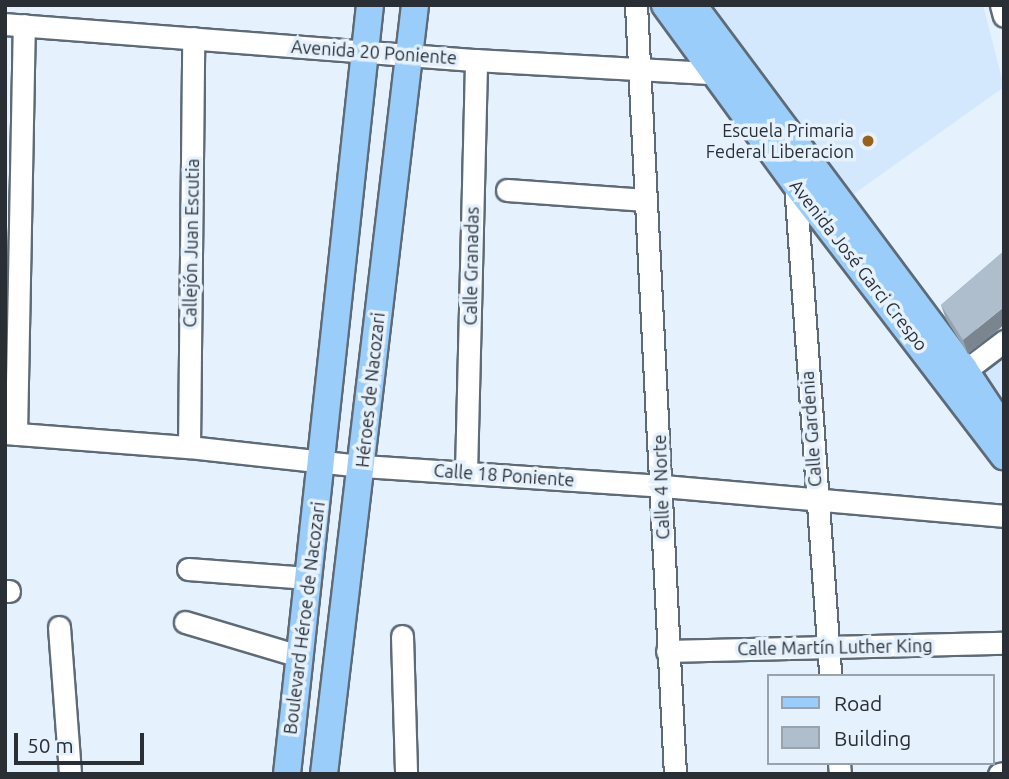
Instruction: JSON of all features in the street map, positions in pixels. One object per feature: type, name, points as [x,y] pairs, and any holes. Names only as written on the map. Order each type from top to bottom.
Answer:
[{"type":"main road","points":[[323,462],[370,5]]},
{"type":"main road","name":"Héroes de Nacozari","points":[[324,774],[415,5]]},
{"type":"main road","name":"Avenida José Garci Crespo","points":[[665,5],[730,73],[957,376],[1004,456]]},
{"type":"main road","name":"Avenida José Garci Crespo","points":[[693,5],[795,183],[1004,429]]},
{"type":"main road","name":"Boulevard Héroe de Nacozari","points":[[287,774],[323,462]]},
{"type":"street","name":"Calle 4 Norte","points":[[636,5],[675,774]]},
{"type":"street","points":[[1001,5],[1004,16]]},
{"type":"street","name":"Avenida 20 Poniente","points":[[15,24],[476,60],[730,73]]},
{"type":"street","points":[[11,434],[15,24]]},
{"type":"street","name":"Callejón Juan Escutia","points":[[189,447],[193,38]]},
{"type":"street","name":"Calle Granadas","points":[[466,473],[476,60]]},
{"type":"street","name":"Calle Gardenia","points":[[795,183],[815,500],[830,674]]},
{"type":"street","points":[[507,190],[646,200]]},
{"type":"street","points":[[957,376],[1004,341]]},
{"type":"street","name":"Calle 18 Poniente","points":[[11,434],[189,447],[362,466],[662,486],[1004,516]]},
{"type":"street","points":[[187,569],[308,578]]},
{"type":"street","points":[[186,622],[299,656]]},
{"type":"street","points":[[59,627],[70,774]]},
{"type":"street","points":[[402,636],[406,774]]},
{"type":"street","name":"Calle Martín Luther King","points":[[667,651],[1004,643]]},
{"type":"shaded area","name":"Escuela Primaria Federal Liberacion","points":[[704,5],[983,5],[1004,87],[851,196]]},
{"type":"shaded area","points":[[1004,353],[1004,418],[973,375]]},
{"type":"building","points":[[1004,251],[1004,307],[963,340],[941,305]]},
{"type":"place","name":"Escuela Primaria Federal Liberacion","points":[[868,141]]}]
